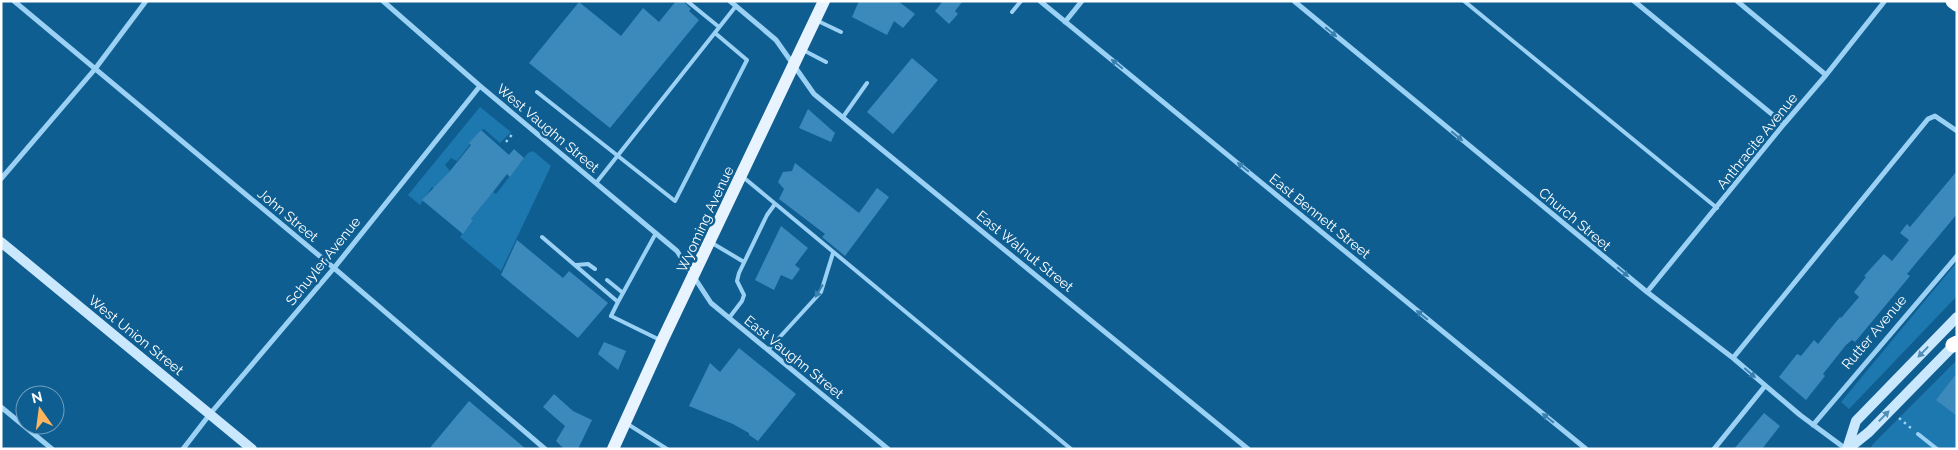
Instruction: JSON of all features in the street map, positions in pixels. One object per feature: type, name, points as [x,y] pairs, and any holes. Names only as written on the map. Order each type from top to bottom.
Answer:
[{"type":"highway","points":[[1953,1],[1957,4]]},
{"type":"main road","name":"Wyoming Avenue","points":[[613,449],[662,341],[824,1]]},
{"type":"main road","name":"West Union Street","points":[[1,242],[252,449]]},
{"type":"main road","points":[[1847,449],[1856,421],[1957,317]]},
{"type":"main road","points":[[1847,449],[1869,432],[1956,343]]},
{"type":"street","name":"John Street","points":[[14,1],[334,268],[546,449]]},
{"type":"street","points":[[1,179],[95,69],[146,1]]},
{"type":"street","name":"West Vaughn Street","points":[[383,1],[480,86],[677,250],[694,277]]},
{"type":"street","name":"East Walnut Street","points":[[730,1],[776,40],[811,92],[1248,449]]},
{"type":"street","name":"East Bennett Street","points":[[1040,1],[1586,449]]},
{"type":"street","points":[[1065,22],[1082,1]]},
{"type":"street","name":"Church Street","points":[[1294,1],[1647,292],[1732,358],[1813,425],[1847,449]]},
{"type":"street","points":[[1634,1],[1784,124]]},
{"type":"street","points":[[1737,1],[1826,75]]},
{"type":"street","name":"Anthracite Avenue","points":[[1647,292],[1884,2]]},
{"type":"street","name":"Schuyler Avenue","points":[[183,449],[210,414],[334,268],[480,86]]},
{"type":"street","points":[[1732,358],[1928,119],[1935,116],[1957,132]]},
{"type":"street","name":"Rutter Avenue","points":[[1813,425],[1957,256]]},
{"type":"street","name":"East Vaughn Street","points":[[694,277],[711,303],[888,449]]},
{"type":"street","points":[[1714,449],[1765,386]]},
{"type":"street","points":[[1,407],[52,449]]},
{"type":"lane","points":[[687,1],[719,27]]},
{"type":"lane","points":[[1012,12],[1021,1]]},
{"type":"lane","points":[[1464,1],[1717,208]]},
{"type":"lane","points":[[596,183],[736,6]]},
{"type":"lane","points":[[816,20],[841,32]]},
{"type":"lane","points":[[537,92],[675,200],[747,60],[715,33]]},
{"type":"lane","points":[[801,49],[826,62]]},
{"type":"lane","points":[[843,117],[867,83]]},
{"type":"lane","points":[[742,176],[1071,449]]},
{"type":"lane","points":[[729,318],[742,301],[744,295],[737,281],[739,273],[767,215],[775,204]]},
{"type":"lane","points":[[656,233],[611,316],[662,341]]},
{"type":"lane","points":[[542,237],[618,302]]},
{"type":"lane","points":[[710,242],[744,262]]},
{"type":"lane","points":[[768,350],[821,292],[833,253]]},
{"type":"lane","points":[[576,265],[588,264],[594,269]]},
{"type":"lane","points":[[607,280],[623,293]]},
{"type":"lane","points":[[625,422],[667,449]]},
{"type":"lane","points":[[1918,434],[1937,449]]},
{"type":"path","points":[[506,142],[514,132]]},
{"type":"path","points":[[1896,415],[1907,425]]},
{"type":"shaded area","points":[[480,107],[511,132],[500,143],[484,129],[481,130],[457,161],[451,158],[445,165],[450,171],[434,189],[432,187],[420,205],[408,195]]},
{"type":"shaded area","points":[[533,151],[551,166],[501,271],[460,237],[473,220],[471,219],[493,192],[496,194],[528,153]]},
{"type":"shaded area","points":[[1957,262],[1957,296],[1849,409],[1841,402]]},
{"type":"shaded area","points":[[1957,360],[1957,449],[1870,449],[1873,444]]},
{"type":"building","points":[[676,1],[683,1],[691,9],[689,11],[699,20],[610,128],[529,63],[579,2],[621,36],[643,8],[659,22]]},
{"type":"building","points":[[859,1],[898,1],[915,14],[903,28],[894,21],[887,35],[852,17]]},
{"type":"building","points":[[943,1],[963,1],[955,11],[958,14],[949,24],[935,11]]},
{"type":"building","points":[[912,58],[938,80],[893,134],[867,112]]},
{"type":"building","points":[[808,109],[835,133],[831,142],[799,128]]},
{"type":"building","points":[[481,130],[509,155],[514,149],[524,158],[510,177],[507,174],[471,219],[473,220],[463,234],[422,200],[450,171],[471,145],[469,143]]},
{"type":"building","points":[[795,163],[859,213],[877,188],[889,197],[845,256],[822,237],[825,234],[779,199],[784,189],[778,182],[783,172],[792,171]]},
{"type":"building","points":[[1957,171],[1957,214],[1907,274],[1910,276],[1855,342],[1852,340],[1846,345],[1823,374],[1825,376],[1806,400],[1779,377],[1797,354],[1801,356],[1814,340],[1818,344],[1859,297],[1854,292],[1866,277],[1864,276],[1884,254],[1892,261],[1909,240],[1900,233],[1907,224],[1910,227]]},
{"type":"building","points":[[781,226],[808,248],[795,265],[800,269],[792,280],[781,275],[774,290],[755,280]]},
{"type":"building","points":[[517,240],[563,278],[569,271],[608,303],[578,338],[501,275]]},
{"type":"building","points":[[604,342],[626,351],[618,370],[598,354]]},
{"type":"building","points":[[739,348],[796,394],[758,441],[749,433],[733,424],[689,406],[710,363],[720,372]]},
{"type":"building","points":[[1957,373],[1957,416],[1936,400]]},
{"type":"building","points":[[554,394],[573,411],[592,420],[578,449],[564,449],[556,441],[565,426],[543,407]]},
{"type":"building","points":[[469,401],[526,449],[429,449]]},
{"type":"building","points":[[1764,413],[1780,426],[1762,449],[1734,449]]}]
